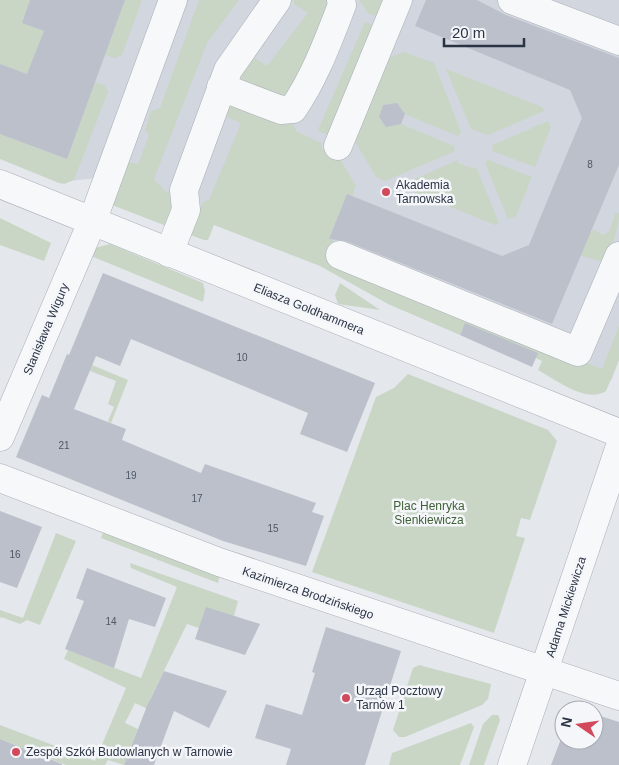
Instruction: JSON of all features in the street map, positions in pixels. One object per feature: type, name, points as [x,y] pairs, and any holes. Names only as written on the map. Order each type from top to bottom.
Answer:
[{"type":"street","name":"Stanisława Wigury","points":[[0,437],[92,222],[173,0]]},
{"type":"street","points":[[169,253],[186,210],[184,190],[228,70],[277,0]]},
{"type":"street","points":[[221,87],[281,110],[293,109],[306,90],[328,42],[342,5],[341,0]]},
{"type":"street","points":[[338,146],[398,0]]},
{"type":"street","points":[[512,0],[619,41]]},
{"type":"street","name":"Eliasza Goldhammera","points":[[0,184],[619,433]]},
{"type":"street","points":[[340,255],[578,352],[619,256]]},
{"type":"street","name":"Adama Mickiewicza","points":[[512,765],[619,448]]},
{"type":"street","name":"Kazimierza Brodzińskiego","points":[[0,478],[219,562],[544,673],[619,696]]},
{"type":"shaded area","name":"Akademia Tarnowska","points":[[0,0],[619,0],[619,360],[611,381],[115,176],[69,181],[0,154]]},
{"type":"green space","points":[[0,0],[30,0],[22,23],[44,31],[38,46],[58,53],[47,81],[0,64]]},
{"type":"green space","points":[[125,0],[142,0],[122,55],[115,58],[105,55]]},
{"type":"green space","points":[[199,0],[239,0],[207,43],[154,179],[165,191],[177,196],[169,227],[112,205],[124,161],[138,164],[149,135],[145,130],[151,111],[160,108]]},
{"type":"green space","points":[[294,0],[333,0],[288,99],[245,85],[240,73],[252,56],[267,66],[308,13],[294,4]]},
{"type":"green space","points":[[359,0],[383,0],[377,17],[368,13]]},
{"type":"green space","points":[[365,22],[374,25],[327,135],[318,130]]},
{"type":"green space","points":[[404,52],[434,63],[461,132],[458,136],[405,114],[397,103],[383,105],[379,117],[386,127],[401,124],[454,146],[455,151],[385,181],[376,177],[353,138],[384,60]]},
{"type":"green space","points":[[446,69],[542,107],[544,111],[488,135],[471,129]]},
{"type":"green space","points":[[95,82],[104,85],[108,92],[74,180],[64,184],[59,183],[0,159],[0,134],[20,142],[22,138],[31,146],[67,159]]},
{"type":"green space","points":[[228,105],[251,107],[293,124],[296,131],[321,143],[322,149],[339,157],[356,186],[352,196],[347,195],[329,239],[334,241],[327,258],[602,369],[619,326],[619,360],[606,391],[598,394],[589,394],[571,389],[538,370],[542,361],[503,342],[462,329],[460,335],[388,304],[320,266],[214,225],[208,240],[190,235],[203,202],[209,200],[241,123],[227,117],[224,113]]},
{"type":"green space","points":[[548,121],[551,127],[535,167],[492,151],[493,145]]},
{"type":"green space","points":[[458,160],[458,163],[472,168],[476,167],[499,223],[495,225],[399,186]]},
{"type":"green space","points":[[488,160],[532,177],[516,216],[508,219],[485,163]]},
{"type":"green space","points":[[616,212],[619,213],[618,225],[614,240],[607,254],[598,261],[580,255],[593,229],[603,235],[609,232]]},
{"type":"green space","points":[[0,218],[51,243],[44,261],[0,245]]},
{"type":"green space","points":[[110,244],[203,283],[205,291],[203,302],[91,256],[95,248]]},
{"type":"green space","points":[[340,283],[380,310],[338,304],[335,295]]},
{"type":"green space","points":[[92,365],[128,380],[111,423],[108,421],[114,407],[108,404],[116,381],[90,371]]},
{"type":"green space","name":"Plac Henryka Sienkiewicza","points":[[408,374],[548,430],[557,441],[530,520],[521,518],[516,536],[525,538],[494,633],[312,572],[376,397],[394,388]]},
{"type":"green space","points":[[104,530],[220,575],[218,583],[101,538]]},
{"type":"green space","points":[[56,533],[76,541],[40,625],[27,620],[20,624],[1,617],[0,619],[0,610],[23,618]]},
{"type":"green space","points":[[130,563],[238,601],[234,616],[199,628],[187,624],[150,699],[166,707],[163,716],[135,703],[125,723],[138,729],[124,765],[108,760],[105,765],[66,765],[0,739],[0,725],[95,761],[126,688],[64,659],[68,650],[141,678],[177,587],[131,568]]},
{"type":"green space","points":[[419,665],[491,684],[488,699],[482,705],[405,737],[399,737],[393,730],[413,668]]},
{"type":"green space","points":[[492,715],[498,715],[500,720],[484,765],[469,765],[483,724]]},
{"type":"green space","points":[[471,723],[474,727],[460,765],[389,765],[392,753]]},
{"type":"building","points":[[30,0],[125,0],[67,159],[0,134],[0,64],[27,74],[44,31],[22,23]]},
{"type":"building","name":"Akademia Tarnowska","points":[[426,0],[477,0],[506,15],[619,58],[619,165],[552,324],[346,241],[329,239],[347,194],[502,256],[529,245],[582,118],[570,90],[415,26]]},
{"type":"building","points":[[397,103],[405,114],[401,124],[386,127],[379,117],[383,105]]},
{"type":"building","points":[[103,273],[375,383],[347,452],[300,434],[308,413],[131,339],[120,366],[96,356],[74,409],[126,429],[122,440],[201,473],[205,464],[316,503],[312,512],[324,516],[306,566],[223,541],[16,457],[42,395],[49,398]]},
{"type":"building","points":[[465,323],[538,353],[532,367],[460,335]]},
{"type":"building","points":[[0,511],[42,527],[17,588],[0,582]]},
{"type":"building","points":[[87,568],[166,598],[155,627],[129,619],[114,668],[65,649],[84,601],[76,598]]},
{"type":"building","points":[[206,607],[260,624],[245,655],[195,639]]},
{"type":"building","name":"Urząd Pocztowy Tarnów 1","points":[[326,627],[401,651],[365,765],[286,765],[291,749],[255,738],[266,704],[302,715],[315,673],[312,672]]},
{"type":"building","points":[[164,671],[227,691],[209,728],[174,711],[154,765],[124,765],[147,706]]},
{"type":"building","points":[[604,717],[619,722],[619,765],[551,765],[557,750],[604,750]]},
{"type":"building","name":"Zespół Szkół Budowlanych w Tarnowie","points":[[0,739],[62,764],[62,765],[0,765]]},
{"type":"place","name":"Akademia Tarnowska","points":[[386,192]]},
{"type":"place","name":"Urząd Pocztowy Tarnów 1","points":[[346,698]]},
{"type":"place","name":"Zespół Szkół Budowlanych w Tarnowie","points":[[16,752]]}]
